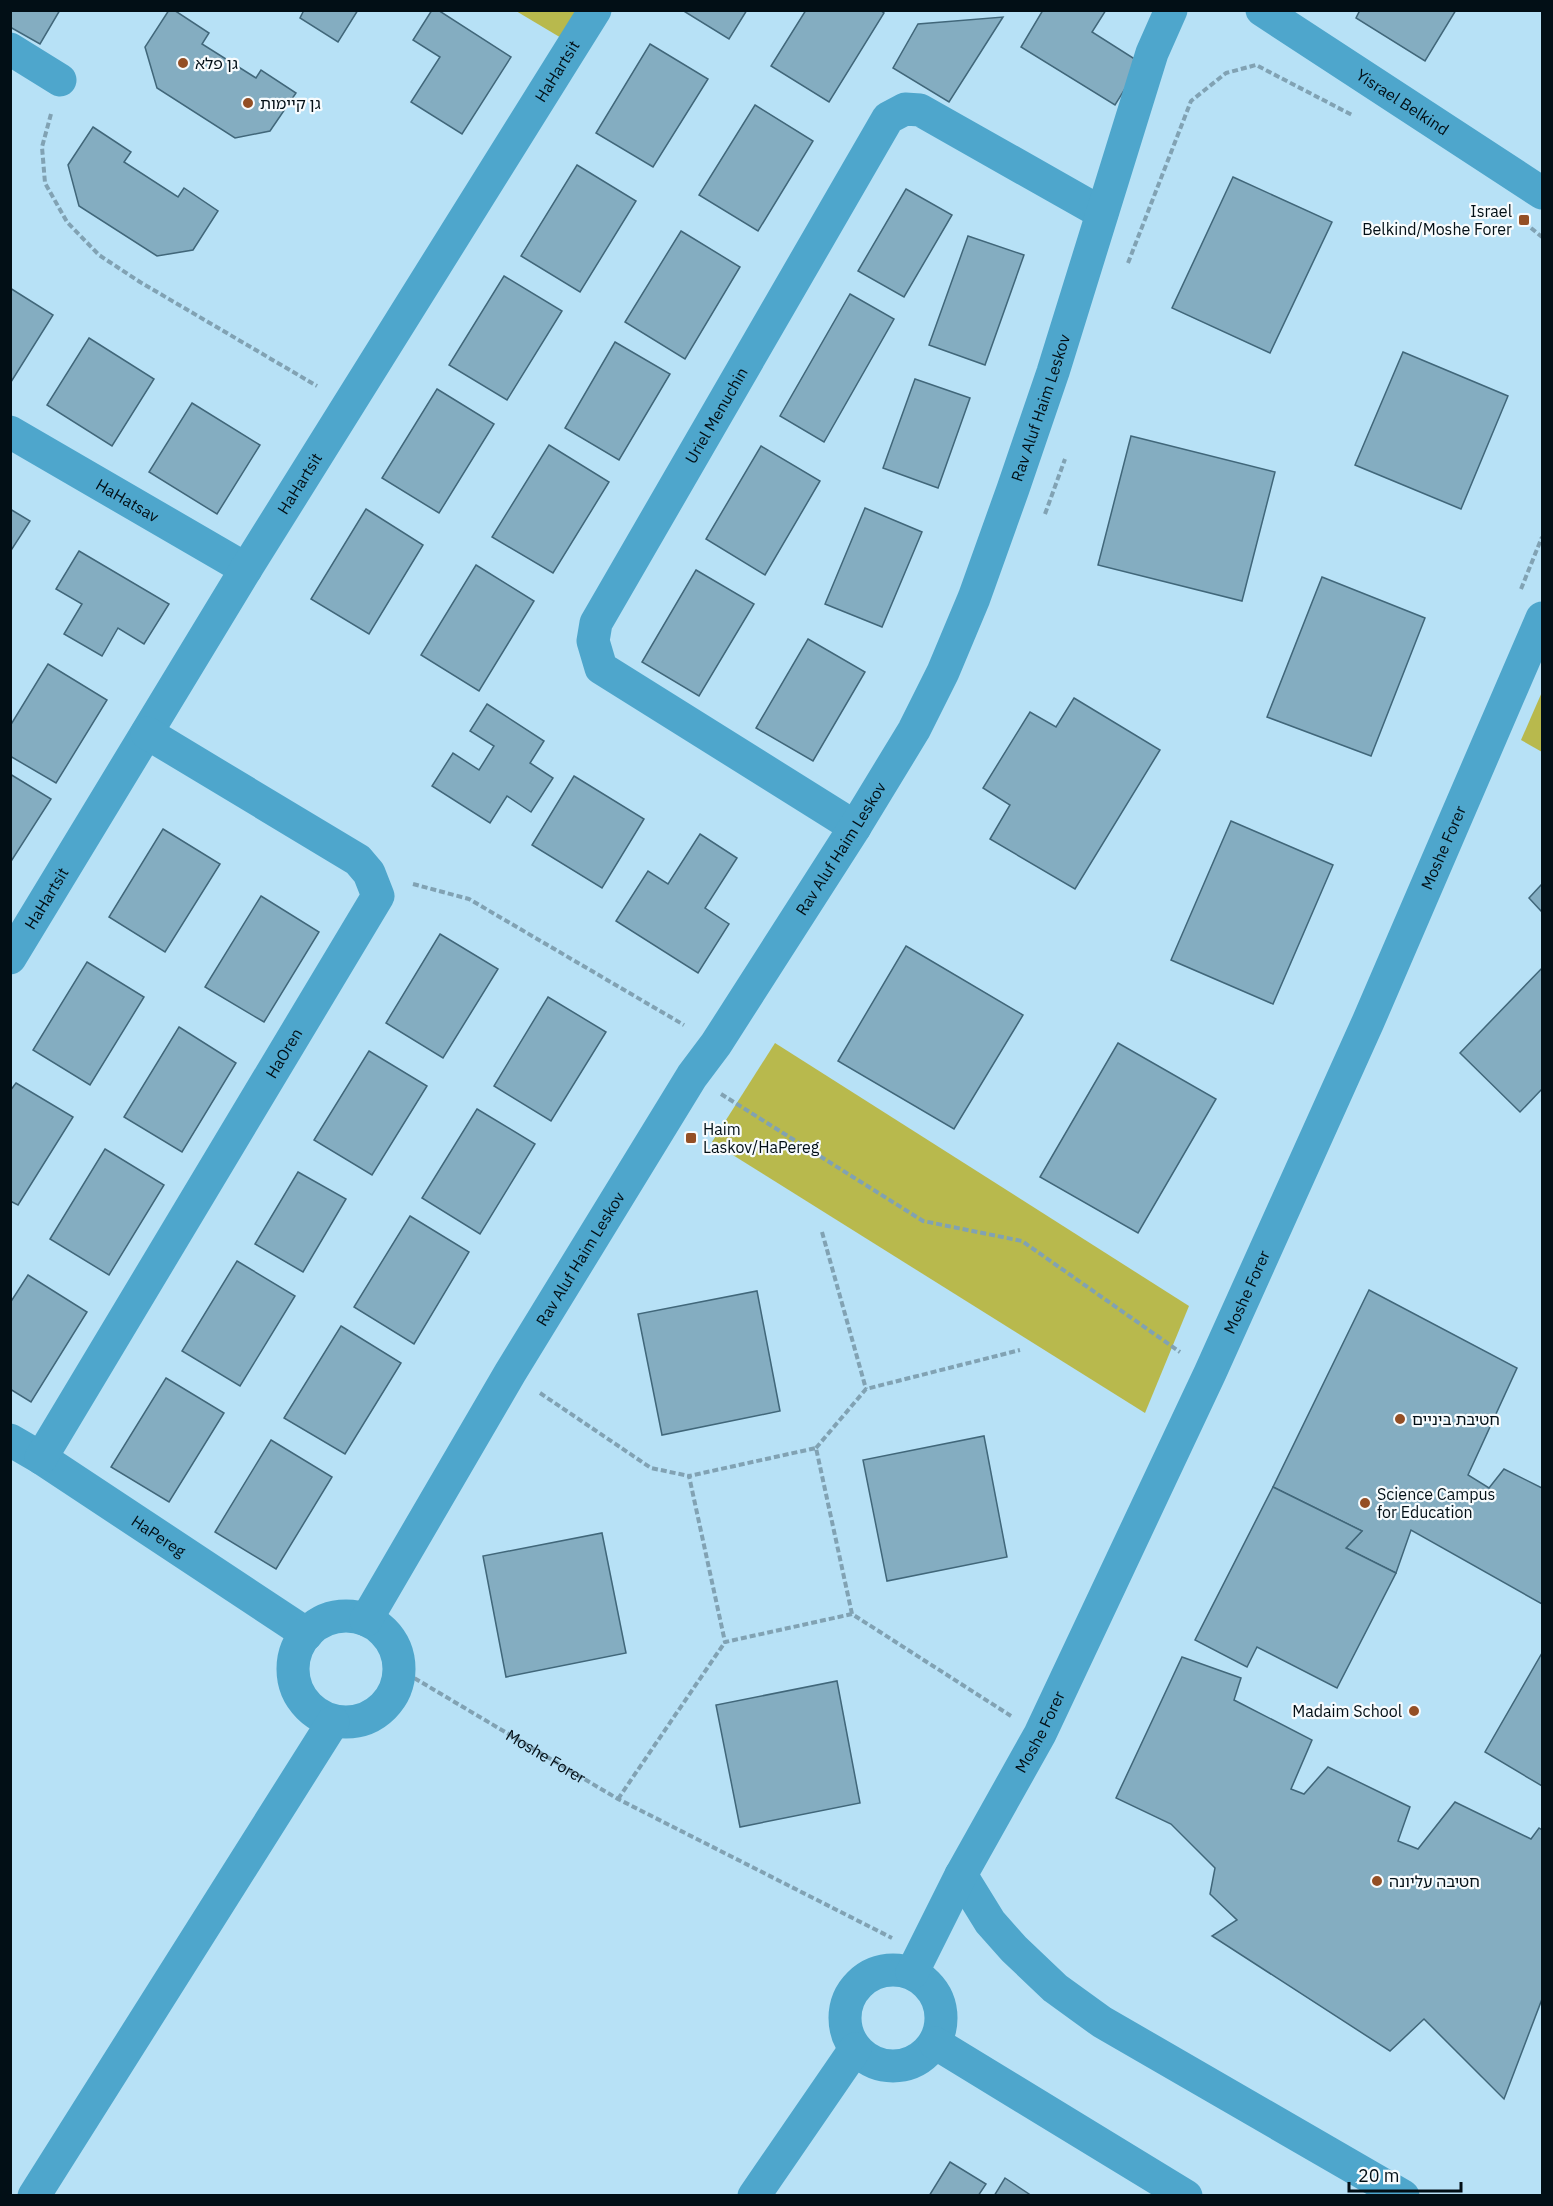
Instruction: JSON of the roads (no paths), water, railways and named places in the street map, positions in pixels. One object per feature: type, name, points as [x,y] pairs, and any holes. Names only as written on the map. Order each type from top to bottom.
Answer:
[{"type":"street","name":"HaHartsit","points":[[10,958],[246,569],[595,10]]},
{"type":"street","name":"Rav Aluf Haim Leskov","points":[[366,1620],[510,1372],[692,1076],[716,1044],[855,827],[914,730],[944,672],[974,598],[1042,404],[1152,53],[1171,10]]},
{"type":"street","name":"Yisrael Belkind","points":[[1262,10],[1542,193]]},
{"type":"street","points":[[10,49],[60,80]]},
{"type":"street","name":"Uriel Menuchin","points":[[855,827],[601,668],[593,641],[596,623],[888,117],[905,109],[920,110],[1102,213]]},
{"type":"street","name":"HaHatsav","points":[[10,432],[246,569]]},
{"type":"street","name":"Moshe Forer","points":[[917,1963],[961,1875],[1040,1734],[1210,1373],[1368,1022],[1542,618]]},
{"type":"street","name":"HaOren","points":[[41,1458],[378,896],[369,873],[358,860],[147,733]]},
{"type":"street","name":"HaPereg","points":[[10,1440],[41,1458],[306,1634]]},
{"type":"street","points":[[349,1616],[366,1620],[382,1629],[393,1644],[399,1661],[398,1679],[392,1697],[381,1710],[366,1719],[350,1723],[333,1722],[316,1715],[295,1689],[292,1672],[294,1655],[306,1634],[314,1626],[330,1618],[349,1616]]},
{"type":"street","points":[[34,2196],[333,1722]]},
{"type":"street","points":[[961,1875],[990,1922],[1014,1949],[1055,1988],[1102,2022],[1403,2196]]},
{"type":"street","points":[[917,1963],[926,1982],[936,1995],[941,2010],[940,2027],[934,2043],[925,2055],[912,2063],[896,2066],[880,2065],[867,2059],[855,2049],[847,2035],[844,2020],[846,2005],[853,1991],[864,1979],[879,1971],[917,1963]]},
{"type":"street","points":[[934,2043],[1186,2196]]},
{"type":"street","points":[[754,2196],[855,2049]]},
{"type":"place","name":"גן פלא","points":[[183,63]]},
{"type":"place","name":"גן קיימות","points":[[248,103]]},
{"type":"place","name":"Israel Belkind/Moshe Forer","points":[[1524,220]]},
{"type":"place","name":"Haim Laskov/HaPereg","points":[[691,1138]]},
{"type":"place","name":"חטיבת ביניים","points":[[1400,1419]]},
{"type":"place","name":"Science Campus for Education","points":[[1365,1503]]},
{"type":"place","name":"Madaim School","points":[[1414,1711]]},
{"type":"place","name":"חטיבה עליונה","points":[[1377,1881]]}]
